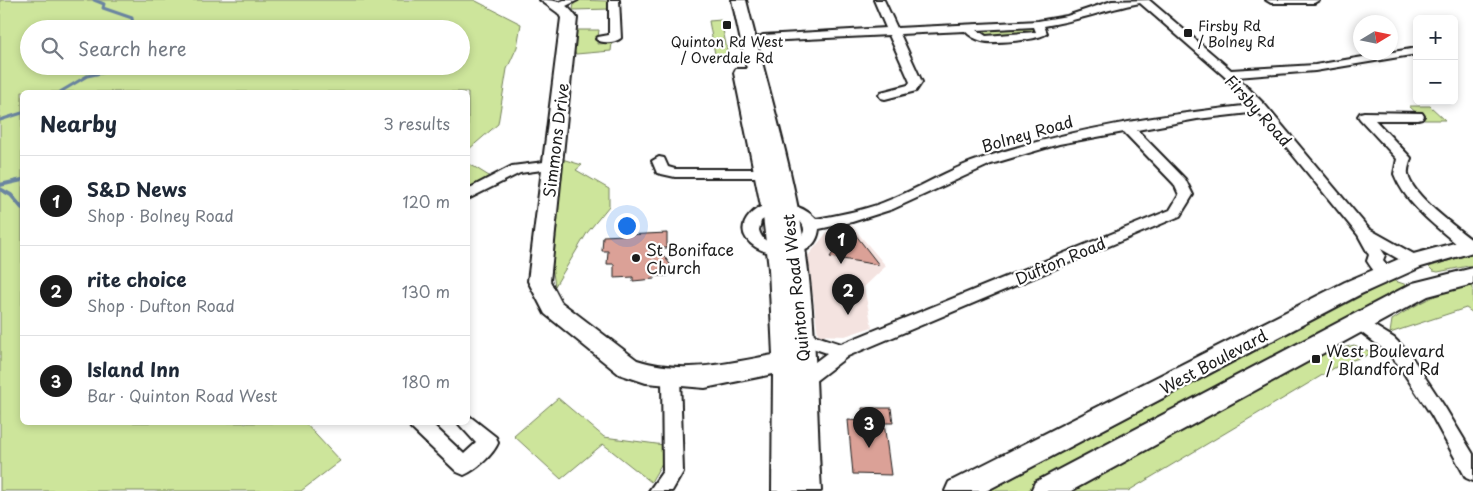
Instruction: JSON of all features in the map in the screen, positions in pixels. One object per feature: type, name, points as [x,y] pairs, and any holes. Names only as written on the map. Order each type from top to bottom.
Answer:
[{"type":"street","points":[[602,38],[615,38],[614,0]]},
{"type":"street","name":"Quinton Road West","points":[[727,0],[745,39],[779,209],[801,337],[786,491]]},
{"type":"street","name":"Quinton Road West","points":[[739,0],[763,173],[779,209]]},
{"type":"street","points":[[879,0],[916,82],[912,88],[885,95]]},
{"type":"street","points":[[745,39],[968,28],[977,36],[985,39],[1038,35],[1042,32],[1038,24],[1069,19],[1112,4],[1141,0]]},
{"type":"street","name":"Firsby Road","points":[[1141,0],[1228,74],[1261,108],[1364,232],[1381,264]]},
{"type":"street","points":[[1271,0],[1314,0]]},
{"type":"street","name":"Simmons Drive","points":[[559,2],[567,13],[568,24],[539,281],[543,292],[553,308],[628,368],[646,373],[671,376]]},
{"type":"street","points":[[1228,74],[1316,68],[1413,52]]},
{"type":"street","name":"Bolney Road","points":[[812,225],[852,217],[888,206],[986,161],[1057,140],[1197,115],[1261,108]]},
{"type":"street","points":[[1045,491],[1360,323],[1418,275],[1470,245],[1434,216],[1405,185],[1401,173],[1404,158],[1364,116],[1418,116]]},
{"type":"street","name":"Dufton Road","points":[[797,368],[1174,213],[1181,206],[1186,195],[1180,182],[1127,127]]},
{"type":"street","points":[[659,161],[662,170],[675,173],[763,173]]},
{"type":"street","points":[[470,194],[517,169],[552,165]]},
{"type":"street","points":[[779,209],[802,214],[812,225],[812,234],[806,243],[786,250]]},
{"type":"street","name":"Firsby Road","points":[[1364,232],[1394,251],[1418,275]]},
{"type":"street","name":"Quinton Road West","points":[[786,250],[807,491]]},
{"type":"street","points":[[1394,251],[1381,264],[1418,275],[1473,276]]},
{"type":"street","name":"West Boulevard","points":[[959,491],[1353,288],[1381,264]]},
{"type":"street","points":[[1418,275],[1437,275],[1473,269]]},
{"type":"street","points":[[1360,323],[1388,343],[1404,358],[1438,411],[1473,472]]},
{"type":"street","points":[[801,337],[842,351]]},
{"type":"street","points":[[659,491],[668,482],[673,472],[671,376],[705,378],[797,368]]},
{"type":"street","points":[[420,425],[464,466],[489,443],[469,425]]},
{"type":"shaded area","points":[[851,225],[886,266],[864,287],[872,327],[845,336],[818,335],[808,256],[828,231]]},
{"type":"green space","points":[[0,0],[474,0],[521,24],[517,47],[507,69],[498,124],[470,148],[470,90],[20,90],[20,425],[307,425],[340,461],[301,491],[0,491]]},
{"type":"green space","points":[[579,0],[609,1],[610,9],[573,10],[574,3]]},
{"type":"green space","points":[[721,20],[729,59],[716,60],[709,21]]},
{"type":"green space","points":[[1035,27],[1037,33],[987,37],[980,31]]},
{"type":"green space","points":[[575,30],[599,30],[597,44],[612,43],[611,51],[576,54],[574,51]]},
{"type":"green space","points":[[1409,106],[1430,106],[1445,120],[1424,120]]},
{"type":"green space","points":[[562,159],[582,165],[576,170],[609,189],[609,206],[587,233],[555,286],[552,266]]},
{"type":"green space","points":[[470,164],[489,176],[470,189]]},
{"type":"green space","points":[[1473,253],[1473,265],[1438,272],[1433,271],[1429,267]]},
{"type":"green space","points":[[1392,280],[1410,286],[1027,491],[988,491]]},
{"type":"green space","points":[[1473,283],[1473,313],[1466,308],[1390,333],[1392,320],[1411,308],[1441,293]]},
{"type":"green space","points":[[1354,345],[1374,353],[1341,364],[1128,491],[1073,491],[1262,385],[1324,353]]},
{"type":"green space","points":[[558,398],[604,437],[664,445],[662,463],[651,482],[603,444],[561,479],[514,436]]},
{"type":"building","name":"St Boniface Church","points":[[667,233],[667,248],[658,248],[675,271],[668,270],[668,276],[654,276],[654,279],[633,281],[633,277],[614,278],[614,264],[607,264],[608,251],[602,251],[603,236]]},
{"type":"building","points":[[855,234],[879,265],[830,257],[843,238]]},
{"type":"building","points":[[862,408],[891,408],[893,423],[884,423],[891,475],[853,474],[848,420],[863,421]]},
{"type":"waterway","points":[[94,0],[104,4],[103,8],[132,18],[132,20]]},
{"type":"waterway","points":[[63,90],[92,75]]},
{"type":"waterway","points":[[0,120],[20,114]]},
{"type":"waterway","points":[[0,185],[20,180]]},
{"type":"waterway","points":[[0,189],[11,195],[20,206]]},
{"type":"place","name":"Quinton Rd West / Overdale Rd","points":[[727,25]]},
{"type":"place","name":"Firsby Rd / Bolney Rd","points":[[1188,33]]},
{"type":"place","name":"St Boniface Church","points":[[636,258]]},
{"type":"place","name":"S&D News","points":[[841,264]]},
{"type":"place","name":"rite choice","points":[[848,315]]},
{"type":"place","name":"West Boulevard / Blandford Rd","points":[[1316,359]]},
{"type":"place","name":"Island Inn","points":[[869,448]]}]
